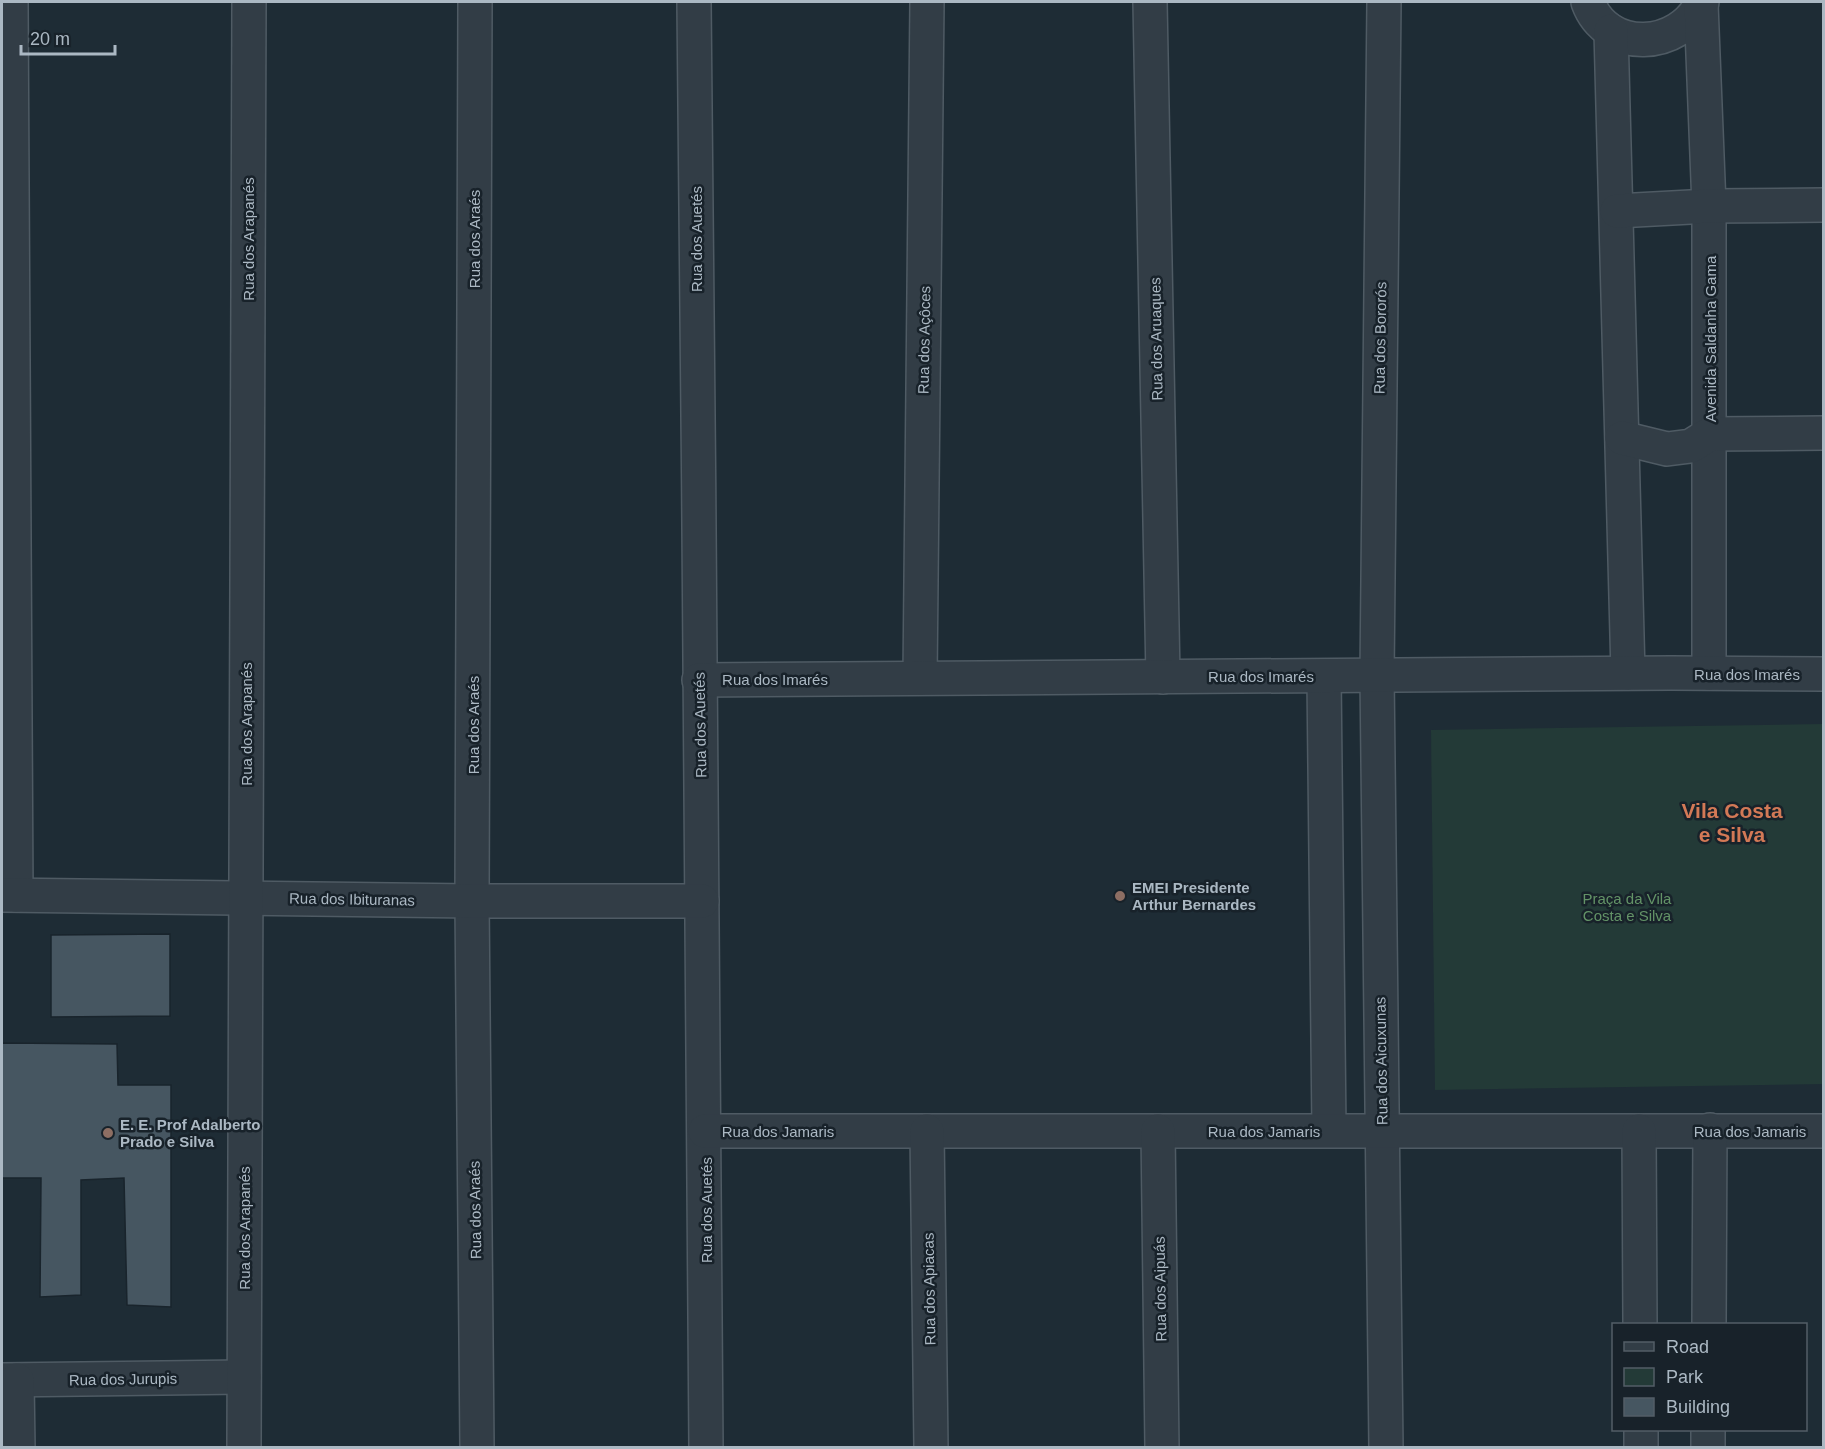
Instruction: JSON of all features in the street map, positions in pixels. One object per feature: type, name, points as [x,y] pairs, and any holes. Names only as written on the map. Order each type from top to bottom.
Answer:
[{"type":"street","points":[[9,895],[11,2]]},
{"type":"street","name":"Rua dos Arapanés","points":[[244,1448],[249,2]]},
{"type":"street","name":"Rua dos Araés","points":[[475,2],[472,901],[477,1448]]},
{"type":"street","name":"Rua dos Auetés","points":[[694,2],[706,1448]]},
{"type":"street","name":"Rua dos Açôces","points":[[920,678],[927,2]]},
{"type":"street","name":"Rua dos Aruaques","points":[[1150,2],[1163,677]]},
{"type":"street","name":"Rua dos Bororós","points":[[1377,675],[1384,2]]},
{"type":"street","points":[[1584,2],[1598,20],[1611,31],[1628,674]]},
{"type":"street","name":"Avenida Saldanha Gama","points":[[1611,31],[1636,40],[1662,38],[1685,25],[1702,3]]},
{"type":"street","name":"Avenida Saldanha Gama","points":[[1702,3],[1709,206],[1709,673]]},
{"type":"street","points":[[1617,211],[1709,206],[1824,205]]},
{"type":"street","points":[[1623,438],[1667,449],[1692,446],[1710,434],[1824,433]]},
{"type":"street","name":"Rua dos Imarés","points":[[699,680],[1824,674]]},
{"type":"street","name":"Rua dos Aicuxunas","points":[[1377,675],[1386,1448]]},
{"type":"street","points":[[1324,676],[1329,1130]]},
{"type":"street","name":"Rua dos Ibituranas","points":[[9,895],[472,901],[702,901]]},
{"type":"street","points":[[1709,1323],[1710,1130]]},
{"type":"street","name":"Rua dos Jamaris","points":[[705,1131],[1824,1131]]},
{"type":"street","name":"Rua dos Apiacas","points":[[927,1131],[931,1448]]},
{"type":"street","name":"Rua dos Aipuás","points":[[1158,1131],[1162,1448]]},
{"type":"street","points":[[1639,1131],[1640,1323]]},
{"type":"street","name":"Rua dos Jurupis","points":[[9,1380],[244,1377]]},
{"type":"street","points":[[9,1380],[18,1448]]},
{"type":"street","points":[[1641,1431],[1641,1448]]},
{"type":"street","points":[[1708,1431],[1708,1448]]},
{"type":"green space","name":"Praça da Vila Costa e Silva","points":[[1823,724],[1823,1084],[1435,1090],[1431,730]]},
{"type":"building","points":[[170,934],[170,1016],[51,1017],[51,935]]},
{"type":"building","points":[[2,1043],[117,1044],[118,1085],[171,1085],[171,1307],[127,1305],[124,1178],[81,1180],[81,1295],[40,1297],[41,1178],[2,1178]]},
{"type":"place","name":"EMEI Presidente Arthur Bernardes","points":[[1120,896]]},
{"type":"place","name":"E. E. Prof Adalberto Prado e Silva","points":[[108,1133]]},
{"type":"district","name":"Vila Costa e Silva","points":[[1732,822]]}]
